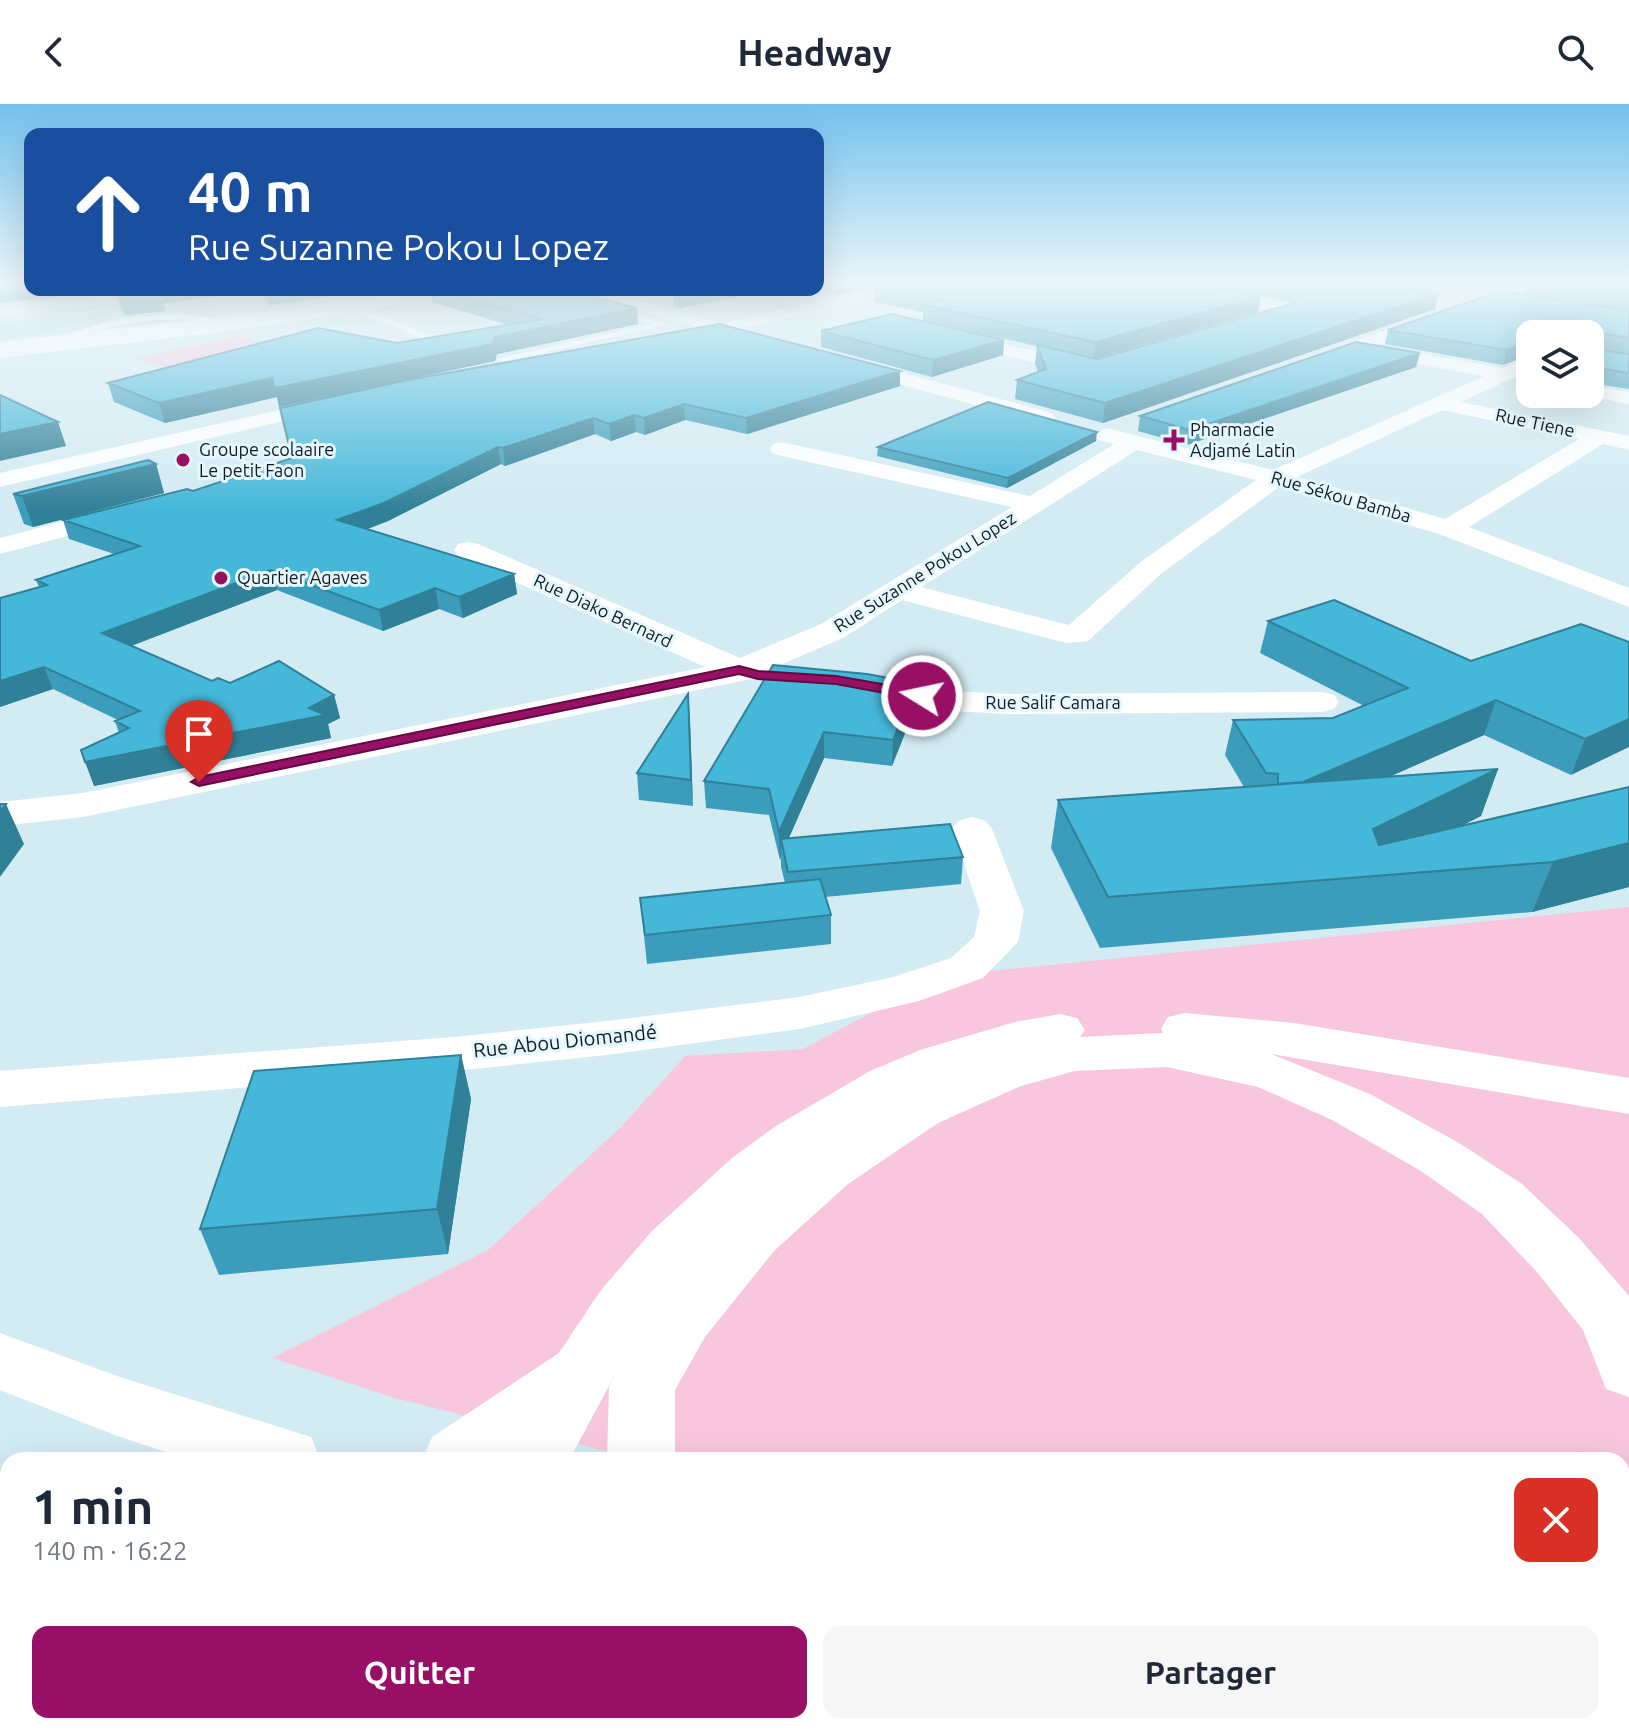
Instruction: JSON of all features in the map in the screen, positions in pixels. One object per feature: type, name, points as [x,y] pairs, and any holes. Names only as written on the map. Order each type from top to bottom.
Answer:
[{"type":"main road","points":[[483,372],[554,359]]},
{"type":"main road","name":"Rue Sékou Bamba","points":[[830,359],[1104,431],[1448,528],[1629,598]]},
{"type":"main road","points":[[1048,359],[1087,368],[1111,365]]},
{"type":"main road","points":[[1292,369],[1321,359]]},
{"type":"main road","points":[[1422,359],[1516,376]]},
{"type":"main road","points":[[897,590],[1066,634],[1077,634],[1152,567],[1275,478],[1516,369]]},
{"type":"main road","points":[[1604,394],[1629,398]]},
{"type":"main road","points":[[0,480],[357,398]]},
{"type":"main road","name":"Rue Tiene","points":[[1441,404],[1629,443]]},
{"type":"main road","name":"Rue Suzanne Pokou Lopez","points":[[0,814],[83,805],[739,670],[832,631],[1034,504],[1104,431]]},
{"type":"main road","points":[[1448,528],[1599,437]]},
{"type":"main road","points":[[781,449],[1034,504]]},
{"type":"main road","points":[[0,546],[148,507]]},
{"type":"main road","name":"Rue Diako Bernard","points":[[468,550],[739,670]]},
{"type":"main road","name":"Rue Salif Camara","points":[[739,670],[758,675],[815,678],[950,701],[1009,704],[1322,702]]},
{"type":"main road","name":"Rue Abou Diomandé","points":[[0,1089],[454,1054],[607,1038],[800,1013],[902,990],[967,968],[995,942],[1002,911],[972,829]]},
{"type":"main road","points":[[610,1452],[614,1377],[637,1290],[695,1222],[760,1165],[836,1114],[917,1071],[988,1045],[1067,1029],[1166,1027],[1294,1040],[1629,1096]]},
{"type":"main road","points":[[541,1452],[614,1377],[683,1318],[753,1235],[828,1169],[919,1110],[1004,1073],[1075,1054],[1167,1050],[1271,1072],[1351,1107],[1440,1157],[1502,1199],[1558,1255],[1609,1317],[1629,1369]]},
{"type":"main road","points":[[0,1361],[120,1407],[262,1452]]},
{"type":"main road","points":[[471,1452],[614,1377]]},
{"type":"main road","points":[[614,1377],[638,1452]]},
{"type":"shaded area","points":[[136,359],[213,359],[172,369]]},
{"type":"shaded area","points":[[1629,907],[1629,1452],[609,1452],[395,1398],[272,1358],[488,1250],[621,1127],[685,1056],[803,1049],[940,976]]},
{"type":"building","points":[[200,359],[419,359],[275,388],[272,378],[159,403],[108,383]]},
{"type":"building","points":[[525,359],[854,359],[900,371],[746,418],[684,404],[644,418],[634,415],[609,424],[593,418],[503,448],[498,447],[384,503],[337,520],[514,574],[459,597],[435,588],[379,610],[271,570],[102,633],[212,681],[218,678],[230,683],[279,661],[334,695],[309,708],[325,715],[85,762],[81,750],[129,728],[115,721],[140,711],[44,667],[0,681],[0,598],[47,585],[36,580],[140,546],[63,520],[187,489],[193,491],[292,458],[280,408]]},
{"type":"building","points":[[1042,359],[1239,359],[1105,403],[1017,380],[1046,369]]},
{"type":"building","points":[[1306,359],[1402,359],[1190,430],[1140,416]]},
{"type":"building","points":[[1604,359],[1629,359],[1629,373],[1604,369]]},
{"type":"building","points":[[0,395],[58,422],[0,434]]},
{"type":"building","points":[[988,402],[1097,432],[1008,478],[878,447]]},
{"type":"building","points":[[148,460],[156,464],[22,496],[13,494]]},
{"type":"building","points":[[1334,600],[1471,661],[1581,624],[1629,642],[1629,719],[1585,739],[1496,700],[1303,782],[1278,784],[1278,774],[1266,773],[1233,720],[1333,718],[1408,688],[1268,621]]},
{"type":"building","points":[[773,665],[867,674],[916,683],[893,740],[824,732],[779,832],[769,789],[704,781]]},
{"type":"building","points":[[688,694],[691,780],[637,773]]},
{"type":"building","points":[[1498,769],[1373,829],[1379,845],[1629,787],[1629,843],[1553,862],[1108,897],[1058,800]]},
{"type":"building","points":[[950,824],[963,857],[788,872],[781,839]]},
{"type":"building","points":[[820,879],[831,915],[645,935],[640,898]]},
{"type":"building","points":[[461,1055],[437,1209],[200,1229],[254,1071]]},
{"type":"place","name":"Pharmacie Adjamé Latin","points":[[1174,440]]},
{"type":"place","name":"Groupe scolaaire Le petit Faon","points":[[183,460]]},
{"type":"place","name":"Quartier Agaves","points":[[221,578]]},
{"type":"route","points":[[199,782],[739,670],[758,675],[836,680],[922,696]]}]
